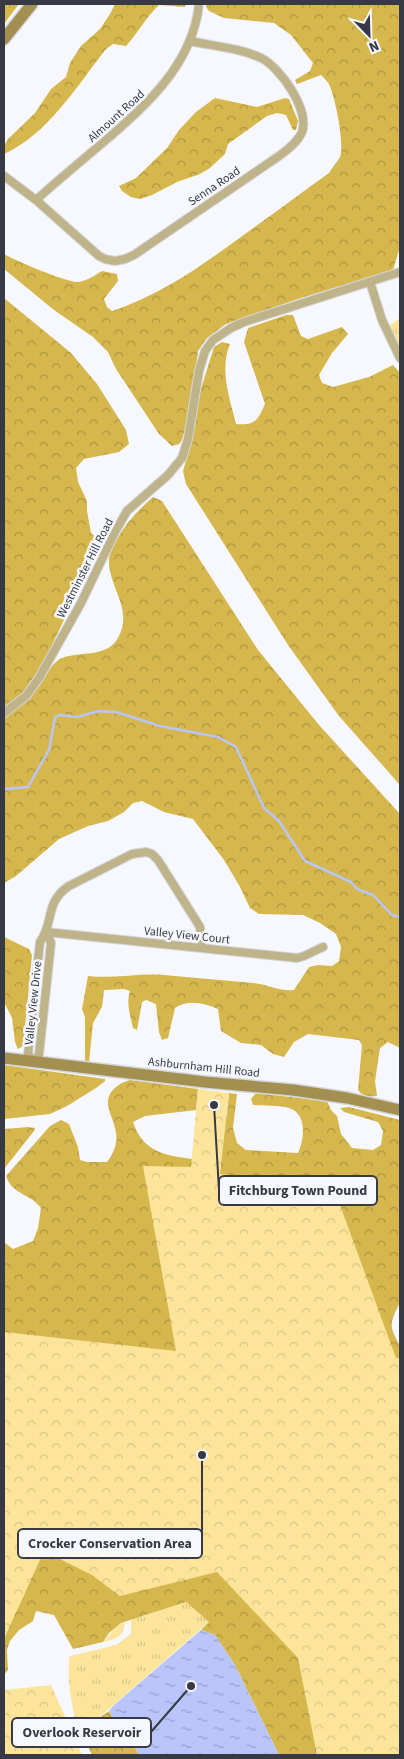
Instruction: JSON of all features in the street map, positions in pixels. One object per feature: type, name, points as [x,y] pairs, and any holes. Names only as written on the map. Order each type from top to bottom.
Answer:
[{"type":"street","points":[[4,38],[32,4]]},
{"type":"street","name":"Almount Road","points":[[36,200],[145,106],[168,79],[190,41],[199,4]]},
{"type":"street","name":"Senna Road","points":[[4,176],[36,200],[99,256],[105,259],[120,261],[140,251],[294,143],[304,128],[302,112],[289,87],[273,65],[248,53],[190,41]]},
{"type":"street","name":"Westminster Hill Road","points":[[4,713],[19,703],[33,687],[81,603],[115,532],[128,511],[168,475],[182,458],[188,439],[200,363],[208,346],[225,332],[244,322],[400,272]]},
{"type":"street","points":[[370,282],[382,320],[400,358]]},
{"type":"street","name":"Valley View Drive","points":[[33,1061],[28,1054],[40,942],[46,932],[52,905],[58,895],[64,890],[132,854],[143,851],[149,852],[158,860],[196,920],[202,933],[202,948]]},
{"type":"street","name":"Valley View Court","points":[[46,932],[297,958],[322,947]]},
{"type":"street","name":"Ashburnham Hill Road","points":[[4,1058],[205,1082],[294,1090],[347,1098],[400,1110]]},
{"type":"green space","points":[[4,4],[19,4],[4,24]]},
{"type":"green space","points":[[115,4],[187,4],[184,7],[159,5],[126,46],[113,44],[106,49],[48,122],[20,145],[4,154],[4,146],[8,139],[35,113],[51,89],[66,77],[70,63],[81,46],[100,29]]},
{"type":"green space","points":[[206,4],[400,4],[400,247],[393,270],[301,298],[226,324],[207,338],[198,351],[191,408],[182,440],[179,444],[172,446],[159,434],[116,369],[108,352],[93,337],[54,310],[4,269],[4,254],[41,271],[71,281],[84,281],[102,271],[117,274],[118,281],[104,299],[107,307],[112,311],[165,288],[182,278],[329,173],[340,157],[341,142],[336,109],[328,83],[321,75],[297,84],[295,80],[310,71],[313,63],[291,35],[274,23],[224,18],[209,11]]},
{"type":"green space","points":[[215,98],[257,107],[285,98],[289,99],[298,121],[296,130],[293,130],[286,115],[277,113],[267,116],[228,144],[225,154],[210,168],[200,174],[140,199],[131,197],[122,191],[119,186],[136,178],[167,148],[179,130],[196,112]]},
{"type":"green space","points":[[4,298],[71,353],[97,384],[126,430],[129,444],[119,452],[84,459],[76,468],[78,482],[87,501],[91,533],[97,538],[99,545],[32,684],[18,699],[4,708]]},
{"type":"green space","points":[[286,315],[293,315],[301,336],[308,339],[342,327],[348,334],[332,353],[319,375],[322,383],[333,387],[369,377],[393,365],[400,373],[400,785],[339,716],[288,645],[186,484],[183,471],[192,440],[200,392],[214,347],[222,342],[230,344],[225,364],[225,374],[236,424],[252,423],[258,418],[265,404],[244,342],[248,328]]},
{"type":"green space","points":[[400,318],[400,351],[389,326]]},
{"type":"green space","points":[[153,497],[162,501],[258,650],[319,725],[400,814],[400,1048],[388,1042],[380,1048],[375,1081],[377,1096],[367,1096],[358,1090],[362,1045],[359,1040],[308,1034],[294,1042],[284,1057],[273,1054],[261,1045],[241,1043],[221,1031],[218,1009],[207,1005],[191,1003],[175,1008],[168,1038],[162,1040],[159,1032],[156,1004],[146,1000],[142,1002],[137,1030],[133,1028],[128,1005],[130,991],[124,989],[104,990],[102,1007],[93,1023],[89,1062],[85,1062],[85,1017],[82,1009],[88,976],[164,975],[253,983],[278,989],[294,990],[309,967],[318,965],[332,966],[339,961],[341,947],[336,934],[320,923],[303,915],[259,914],[250,908],[224,860],[193,819],[164,812],[142,801],[133,803],[124,812],[108,821],[88,826],[59,839],[16,876],[4,883],[4,716],[33,694],[58,660],[107,649],[118,638],[123,618],[120,599],[110,571],[110,556],[115,543],[127,524]]},
{"type":"green space","points":[[4,937],[29,949],[32,955],[23,1046],[18,1049],[15,1042],[12,1018],[4,1002]]},
{"type":"green space","points":[[4,1065],[105,1079],[105,1081],[67,1106],[50,1114],[4,1119]]},
{"type":"green space","points":[[130,1080],[198,1089],[196,1110],[145,1116],[133,1122],[137,1132],[149,1146],[172,1156],[192,1159],[227,1115],[229,1093],[237,1094],[233,1128],[237,1143],[246,1150],[298,1153],[302,1141],[302,1121],[295,1111],[285,1107],[253,1105],[251,1099],[256,1093],[327,1101],[331,1110],[337,1116],[341,1134],[352,1148],[373,1150],[381,1145],[383,1131],[378,1122],[344,1112],[340,1108],[349,1107],[400,1120],[400,1302],[392,1320],[392,1328],[400,1346],[400,1755],[279,1755],[235,1665],[215,1635],[201,1630],[209,1622],[186,1602],[121,1623],[109,1633],[103,1642],[73,1649],[54,1615],[36,1611],[33,1621],[19,1630],[10,1641],[7,1650],[8,1670],[4,1675],[4,1233],[5,1243],[13,1249],[33,1241],[38,1228],[41,1208],[32,1199],[12,1187],[6,1176],[50,1126],[61,1120],[69,1124],[78,1147],[80,1160],[107,1162],[115,1149],[116,1141],[115,1127],[108,1103],[109,1098],[111,1092],[116,1087]]},
{"type":"green space","points":[[198,1089],[229,1093],[220,1174],[333,1186],[396,1358],[400,1358],[400,1755],[317,1755],[298,1658],[217,1572],[120,1596],[92,1575],[44,1551],[4,1639],[4,1332],[176,1351],[143,1166],[191,1167]]},
{"type":"green space","points":[[35,1128],[34,1131],[4,1169],[4,1129]]},
{"type":"green space","points":[[186,1602],[209,1622],[94,1722],[74,1716],[70,1694],[70,1656],[116,1645],[131,1634],[131,1620]]},
{"type":"green space","points":[[125,1622],[121,1634],[112,1640],[103,1642],[115,1628]]},
{"type":"green space","points":[[51,1685],[82,1755],[4,1755],[4,1690]]},
{"type":"green space","points":[[109,1711],[140,1755],[92,1755],[74,1716],[94,1722]]},
{"type":"water","points":[[201,1630],[215,1635],[235,1665],[279,1755],[140,1755],[113,1718],[109,1711],[113,1706]]},
{"type":"waterway","points":[[4,789],[28,787],[49,750],[55,718],[59,715],[77,717],[99,711],[116,712],[160,726],[218,737],[236,747],[264,808],[279,821],[305,861],[351,882],[357,889],[373,895],[392,915],[400,917]]},
{"type":"place","name":"Fitchburg Town Pound","points":[[214,1105]]},
{"type":"place","name":"Crocker Conservation Area","points":[[202,1455]]},
{"type":"place","name":"Overlook Reservoir","points":[[191,1686]]}]
